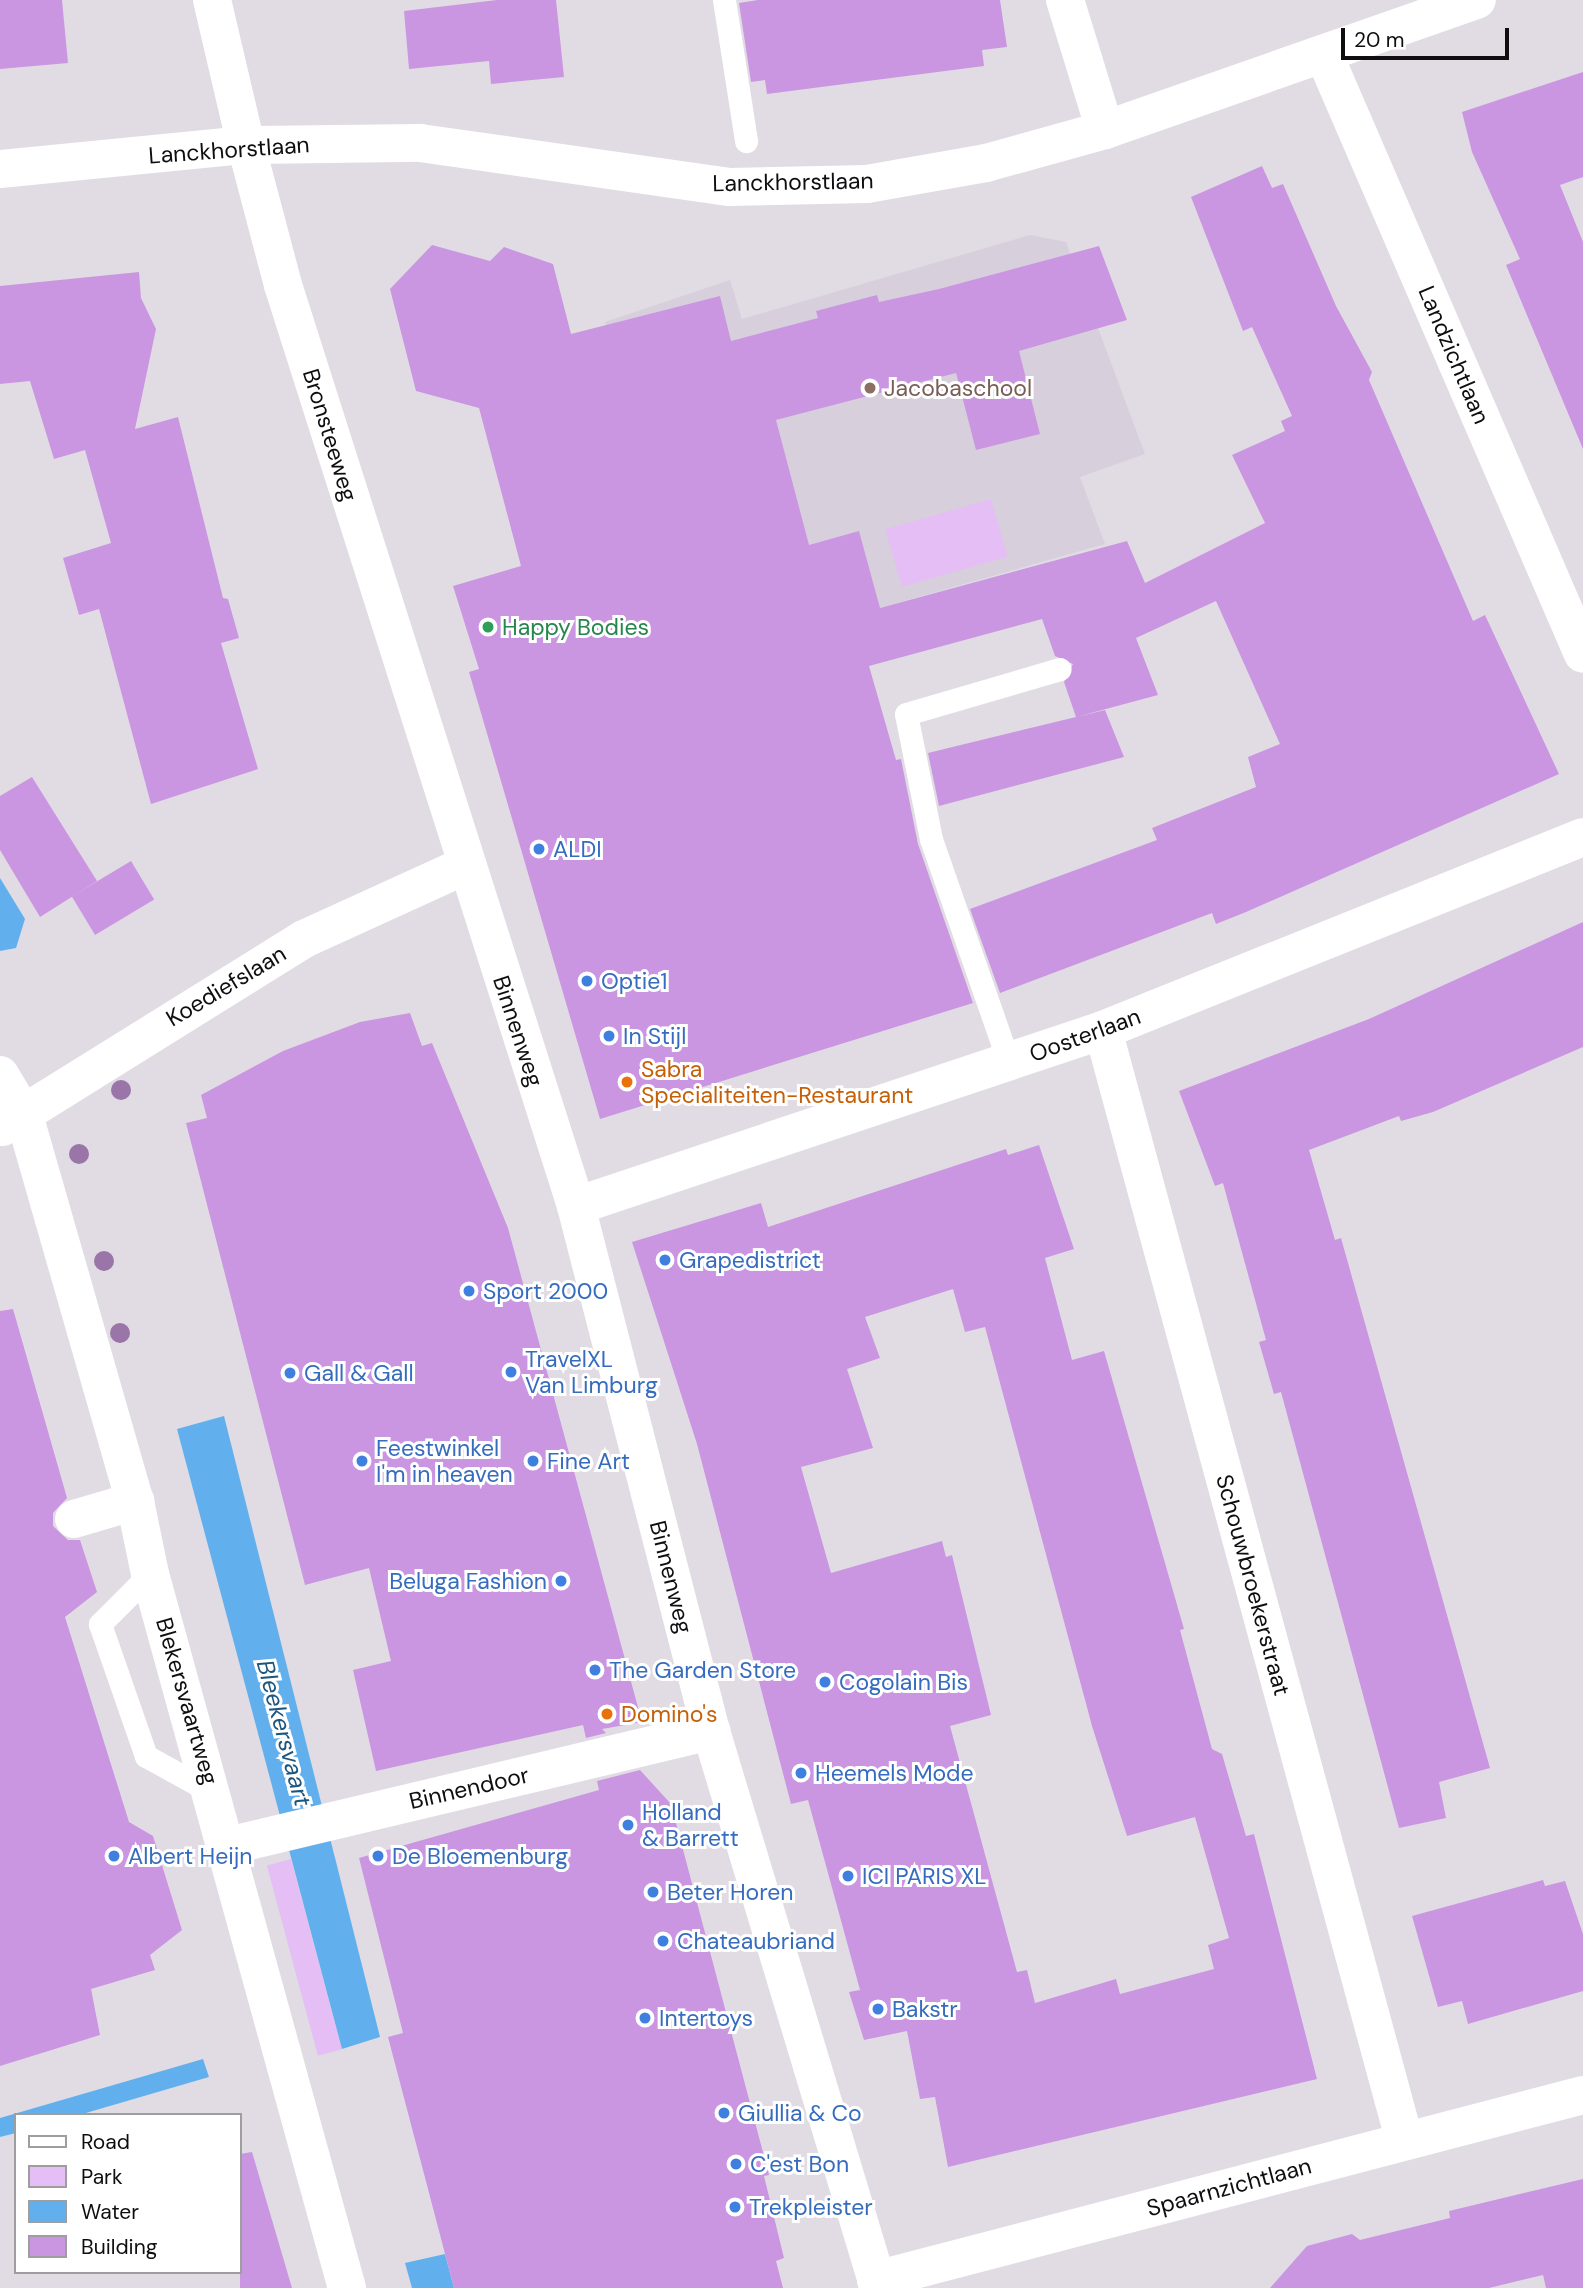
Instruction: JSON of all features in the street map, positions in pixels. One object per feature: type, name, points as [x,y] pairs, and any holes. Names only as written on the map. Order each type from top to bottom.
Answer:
[{"type":"street","name":"Bronsteeweg","points":[[212,0],[283,285],[464,866]]},
{"type":"street","points":[[1065,0],[1105,130]]},
{"type":"street","name":"Lanckhorstlaan","points":[[0,169],[246,145],[420,143],[730,187],[867,184],[986,163],[1105,130],[1325,57],[1477,0]]},
{"type":"street","name":"Landzichtlaan","points":[[1325,57],[1583,654]]},
{"type":"street","name":"Oosterlaan","points":[[576,1206],[1103,1030],[1583,837]]},
{"type":"street","name":"Koediefslaan","points":[[12,1121],[75,1077],[304,939],[464,866]]},
{"type":"street","name":"Binnenweg","points":[[464,866],[576,1206],[710,1731],[877,2284]]},
{"type":"street","name":"Schouwbroekerstraat","points":[[1103,1030],[1404,2139]]},
{"type":"street","name":"Blekersvaartweg","points":[[0,1075],[12,1121],[135,1501],[150,1574],[215,1794],[347,2288]]},
{"type":"street","points":[[74,1519],[135,1501]]},
{"type":"street","name":"Binnendoor","points":[[228,1846],[266,1834],[354,1816],[710,1731]]},
{"type":"street","name":"Spaarnzichtlaan","points":[[877,2284],[1404,2139],[1583,2095]]},
{"type":"lane","points":[[724,0],[746,141]]},
{"type":"lane","points":[[1009,1063],[931,839],[905,714],[1060,669]]},
{"type":"lane","points":[[150,1574],[100,1624],[146,1756],[215,1794]]},
{"type":"shaded area","name":"Jacobaschool","points":[[1030,235],[1066,242],[1145,454],[1080,477],[1105,544],[876,609],[660,556],[605,322],[730,280],[742,319]]},
{"type":"green space","points":[[991,499],[1008,557],[902,587],[885,529]]},
{"type":"green space","points":[[291,1859],[342,2049],[318,2056],[267,1865]]},
{"type":"water","points":[[0,878],[25,919],[16,948],[0,951]]},
{"type":"water","name":"Bleekersvaart","points":[[224,1416],[380,2037],[342,2049],[177,1429]]},
{"type":"water","points":[[203,2059],[209,2077],[86,2113],[17,2113]]},
{"type":"water","points":[[14,2114],[14,2134],[0,2137],[0,2118]]},
{"type":"water","points":[[445,2254],[454,2288],[412,2288],[405,2263]]},
{"type":"building","points":[[0,0],[62,0],[68,63],[0,69]]},
{"type":"building","points":[[497,0],[556,0],[564,77],[491,84],[489,61],[409,69],[404,11]]},
{"type":"building","points":[[758,0],[1000,0],[1007,47],[982,50],[984,66],[767,94],[765,80],[751,82],[739,3]]},
{"type":"building","points":[[1583,72],[1583,177],[1560,185],[1583,242],[1583,449],[1506,265],[1520,259],[1472,152],[1462,112]]},
{"type":"building","points":[[1262,166],[1272,188],[1283,184],[1336,306],[1372,372],[1369,380],[1473,621],[1485,615],[1559,774],[1216,924],[1212,913],[1000,993],[970,909],[1157,840],[1152,828],[1256,787],[1248,757],[1280,744],[1216,601],[1136,638],[1158,695],[1076,717],[1064,682],[1073,664],[1055,656],[1042,619],[869,666],[896,760],[901,759],[918,844],[973,1003],[600,1119],[469,672],[479,669],[453,586],[521,566],[479,408],[416,391],[390,289],[432,245],[490,261],[504,247],[553,264],[571,334],[720,296],[731,341],[818,318],[816,311],[877,295],[879,302],[939,289],[1099,246],[1127,320],[1019,351],[1040,434],[976,450],[956,373],[776,420],[809,545],[859,531],[880,608],[1127,541],[1145,583],[1265,523],[1232,455],[1285,431],[1281,421],[1292,416],[1252,327],[1243,331],[1191,197]]},
{"type":"building","points":[[139,272],[141,298],[156,329],[135,429],[178,417],[223,598],[228,599],[239,638],[221,643],[258,769],[151,804],[99,609],[79,615],[63,558],[111,543],[85,450],[54,459],[30,381],[0,384],[0,286]]},
{"type":"building","points":[[1105,710],[1124,757],[939,806],[928,753]]},
{"type":"building","points":[[32,777],[97,881],[40,917],[0,850],[0,796]]},
{"type":"building","points":[[131,861],[154,900],[95,935],[72,897]]},
{"type":"building","points":[[1583,922],[1583,1047],[1433,1112],[1401,1121],[1399,1116],[1309,1150],[1335,1240],[1341,1238],[1490,1768],[1439,1782],[1446,1818],[1399,1828],[1281,1392],[1274,1394],[1259,1342],[1266,1340],[1223,1183],[1215,1186],[1179,1091],[1369,1019]]},
{"type":"building","points":[[410,1013],[422,1046],[432,1043],[508,1228],[642,1722],[602,1729],[606,1733],[586,1738],[583,1725],[376,1771],[353,1670],[391,1661],[369,1568],[305,1585],[186,1123],[207,1118],[201,1095],[283,1051],[360,1022]]},
{"type":"building","points":[[1039,1145],[1074,1249],[1045,1258],[1072,1360],[1104,1351],[1184,1629],[1180,1630],[1212,1749],[1222,1754],[1246,1836],[1254,1834],[1317,2079],[948,2167],[935,2097],[920,2099],[907,2031],[864,2040],[849,1992],[860,1990],[808,1800],[791,1804],[697,1444],[632,1242],[761,1203],[768,1227],[1006,1149],[1008,1155]],"holes":[[[953,1289],[965,1332],[985,1327],[1092,1726],[1127,1836],[1195,1817],[1229,1938],[1208,1945],[1214,1969],[1120,1994],[1116,1979],[1035,2003],[1027,1970],[1017,1972],[950,1726],[991,1715],[952,1555],[946,1557],[942,1541],[831,1573],[801,1467],[873,1448],[847,1369],[880,1358],[865,1317]]]},
{"type":"building","points":[[13,1309],[67,1498],[53,1513],[53,1526],[68,1540],[80,1540],[97,1592],[65,1617],[129,1822],[153,1836],[182,1930],[150,1955],[155,1970],[91,1989],[100,2035],[0,2066],[0,1311]]},
{"type":"building","points":[[640,1770],[671,1804],[769,2175],[764,2176],[784,2258],[776,2261],[783,2288],[454,2288],[388,2037],[403,2033],[359,1858],[599,1790],[597,1781]]},
{"type":"building","points":[[1543,1880],[1545,1886],[1565,1881],[1583,1934],[1583,1991],[1468,2024],[1462,2001],[1438,2007],[1412,1916]]},
{"type":"building","points":[[252,2152],[292,2288],[240,2288],[242,2154]]},
{"type":"building","points":[[1583,2179],[1583,2288],[1546,2288],[1543,2275],[1489,2288],[1270,2288],[1307,2246],[1352,2234],[1360,2240],[1450,2218],[1449,2211]]},
{"type":"place","name":"Jacobaschool","points":[[870,388]]},
{"type":"place","name":"Happy Bodies","points":[[488,627]]},
{"type":"place","name":"ALDI","points":[[539,849]]},
{"type":"place","name":"Optie1","points":[[587,981]]},
{"type":"place","name":"In Stijl","points":[[609,1036]]},
{"type":"place","name":"Sabra Specialiteiten-Restaurant","points":[[627,1082]]},
{"type":"place","name":"Grapedistrict","points":[[665,1260]]},
{"type":"place","name":"Sport 2000","points":[[469,1291]]},
{"type":"place","name":"TravelXL Van Limburg","points":[[511,1372]]},
{"type":"place","name":"Gall & Gall","points":[[290,1373]]},
{"type":"place","name":"Feestwinkel I'm in heaven","points":[[362,1461]]},
{"type":"place","name":"Fine Art","points":[[533,1461]]},
{"type":"place","name":"Beluga Fashion","points":[[561,1581]]},
{"type":"place","name":"The Garden Store","points":[[595,1670]]},
{"type":"place","name":"Cogolain Bis","points":[[825,1682]]},
{"type":"place","name":"Domino's","points":[[607,1714]]},
{"type":"place","name":"Heemels Mode","points":[[801,1773]]},
{"type":"place","name":"Holland & Barrett","points":[[628,1825]]},
{"type":"place","name":"Albert Heijn","points":[[114,1856]]},
{"type":"place","name":"De Bloemenburg","points":[[378,1856]]},
{"type":"place","name":"ICI PARIS XL","points":[[848,1876]]},
{"type":"place","name":"Beter Horen","points":[[653,1892]]},
{"type":"place","name":"Chateaubriand","points":[[663,1941]]},
{"type":"place","name":"Bakstr","points":[[878,2009]]},
{"type":"place","name":"Intertoys","points":[[645,2018]]},
{"type":"place","name":"Giullia & Co","points":[[724,2113]]},
{"type":"place","name":"C'est Bon","points":[[736,2164]]},
{"type":"place","name":"Trekpleister","points":[[735,2207]]}]
